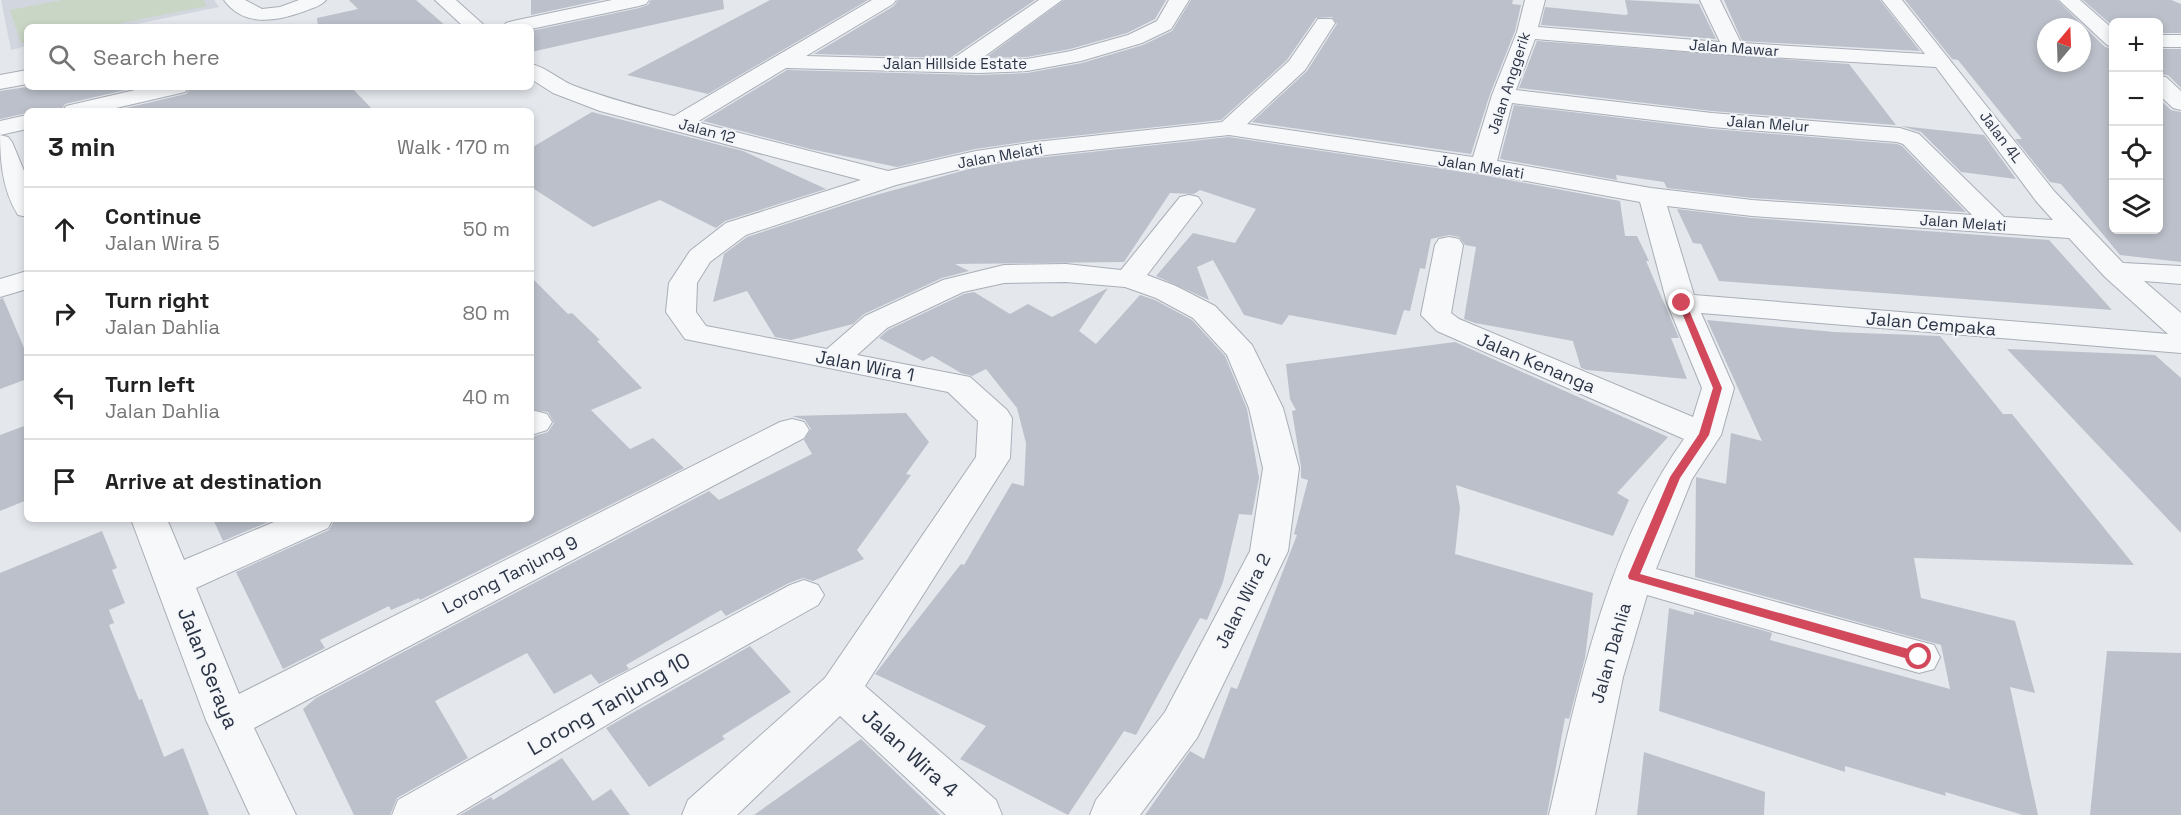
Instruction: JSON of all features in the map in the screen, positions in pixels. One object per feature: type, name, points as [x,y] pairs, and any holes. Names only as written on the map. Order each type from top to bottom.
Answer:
[{"type":"street","points":[[234,0],[251,14],[266,15],[284,12],[316,0]]},
{"type":"street","points":[[445,0],[473,24]]},
{"type":"street","points":[[527,24],[639,0]]},
{"type":"street","points":[[678,124],[886,0]]},
{"type":"street","points":[[956,66],[1052,0]]},
{"type":"street","name":"Jalan Hillside Estate","points":[[782,63],[1028,65],[1074,57],[1135,39],[1164,26],[1179,0]]},
{"type":"street","name":"Jalan Anggerik","points":[[1483,166],[1503,95],[1527,32],[1534,0]]},
{"type":"street","points":[[1710,0],[1734,49]]},
{"type":"street","name":"Jalan 4L","points":[[1892,0],[1942,61],[2045,196],[2115,270],[2181,329]]},
{"type":"street","points":[[2069,0],[2109,35]]},
{"type":"street","points":[[1229,128],[1297,65],[1325,23]]},
{"type":"street","name":"Jalan Mawar","points":[[1527,32],[1734,49],[1942,61]]},
{"type":"street","points":[[2163,40],[2181,41]]},
{"type":"street","name":"Jalan 12","points":[[534,72],[561,88],[609,106],[888,179]]},
{"type":"street","points":[[0,82],[24,78]]},
{"type":"street","points":[[2163,87],[2181,103]]},
{"type":"street","points":[[87,108],[164,90]]},
{"type":"street","name":"Jalan Melur","points":[[1503,95],[1712,120],[1900,135],[1911,139],[1997,225]]},
{"type":"street","points":[[0,128],[24,123]]},
{"type":"street","name":"Jalan Melati","points":[[888,179],[976,158],[1036,149],[1229,128],[1483,166],[1651,196],[1752,208],[2077,231]]},
{"type":"street","points":[[0,142],[21,176],[24,192]]},
{"type":"street","name":"Jalan Wira 1","points":[[705,815],[840,690],[993,458],[995,418],[959,384],[696,333],[681,312],[683,283],[700,257],[736,229],[888,179]]},
{"type":"street","name":"Jalan Dahlia","points":[[1572,815],[1602,676],[1633,576],[1675,477],[1704,435],[1718,388],[1682,303],[1651,196]]},
{"type":"street","points":[[1129,279],[1189,203]]},
{"type":"street","name":"Jalan Kenanga","points":[[1449,245],[1436,315],[1448,325],[1704,435]]},
{"type":"street","points":[[2115,270],[2181,275]]},
{"type":"street","name":"Jalan Wira 2","points":[[833,360],[876,322],[952,286],[1004,274],[1066,273],[1129,279],[1166,292],[1204,312],[1241,352],[1266,408],[1281,468],[1269,551],[1181,725],[1113,815]]},
{"type":"street","points":[[0,288],[24,281]]},
{"type":"street","name":"Jalan Cempaka","points":[[1682,303],[2181,344]]},
{"type":"street","name":"Lorong Tanjung 9","points":[[228,720],[792,430]]},
{"type":"street","name":"Jalan Seraya","points":[[150,522],[228,720],[273,815]]},
{"type":"street","points":[[174,581],[308,522]]},
{"type":"street","points":[[1633,576],[1919,657]]},
{"type":"street","name":"Lorong Tanjung 10","points":[[415,815],[625,693],[804,595]]},
{"type":"street","name":"Jalan Wira 4","points":[[840,690],[979,815]]},
{"type":"shaded area","points":[[1,0],[214,0],[219,7],[137,24],[24,24],[24,47],[11,50]]},
{"type":"green space","points":[[62,0],[203,0],[207,6],[116,24],[24,24],[24,42],[21,43],[10,10]]},
{"type":"building","points":[[349,0],[416,0],[444,24],[318,24],[317,18],[358,9]]},
{"type":"building","points":[[531,0],[601,0],[531,15]]},
{"type":"building","points":[[651,0],[723,0],[724,9],[534,51],[534,30],[648,5]]},
{"type":"building","points":[[770,0],[868,0],[708,94],[627,75]]},
{"type":"building","points":[[898,0],[1035,0],[950,58],[814,54],[894,6]]},
{"type":"building","points":[[1064,0],[1166,0],[1155,19],[1127,33],[1070,49],[1027,57],[985,58]]},
{"type":"building","points":[[1191,0],[1513,0],[1512,4],[1521,5],[1515,31],[1490,94],[1471,154],[1252,122],[1307,71],[1337,24],[1332,17],[1316,18],[1287,60],[1221,120],[1036,140],[975,149],[897,167],[810,149],[703,121],[787,70],[979,75],[1027,73],[1082,63],[1143,45],[1172,31]]},
{"type":"building","points":[[1625,0],[1699,4],[1716,39],[1541,25],[1545,7],[1625,15],[1628,14]]},
{"type":"building","points":[[1724,0],[1880,0],[1920,51],[1742,41]]},
{"type":"building","points":[[1905,0],[2057,0],[2075,18],[2037,18],[2037,72],[2091,72],[2091,33],[2105,47],[2109,48],[2109,234],[2163,234],[2163,103],[2171,110],[2181,112],[2181,262],[2120,255],[2061,184],[2050,182],[2015,139],[2022,139],[1958,60],[1952,59]]},
{"type":"building","points":[[2083,0],[2171,0],[2181,4],[2181,33],[2163,33],[2163,18],[2109,18],[2109,23]]},
{"type":"building","points":[[1537,41],[1849,64],[1896,125],[1712,111],[1519,88]]},
{"type":"building","points":[[2163,49],[2181,49],[2181,88],[2168,75],[2163,74]]},
{"type":"building","points":[[24,87],[24,90],[125,90],[65,104],[63,108],[24,108],[24,114],[0,119],[0,91]]},
{"type":"building","points":[[188,90],[354,90],[371,108],[126,108],[186,94]]},
{"type":"building","points":[[1514,105],[1712,129],[1897,144],[1902,146],[1966,212],[1752,198],[1667,188],[1664,182],[1616,175],[1617,180],[1500,159]]},
{"type":"building","points":[[592,112],[743,151],[826,189],[725,221],[716,228],[660,200],[593,227],[534,189],[534,146]]},
{"type":"building","points":[[1901,126],[1984,135],[2016,179],[1961,172],[1921,132]]},
{"type":"building","points":[[1229,137],[1483,175],[1620,201],[1625,236],[1637,236],[1649,261],[1646,261],[1679,338],[1671,338],[1687,379],[1587,370],[1581,368],[1573,341],[1464,319],[1476,247],[1465,245],[1459,237],[1449,235],[1431,239],[1425,269],[1420,268],[1410,311],[1404,310],[1396,335],[1289,315],[1282,325],[1244,315],[1213,260],[1197,267],[1209,300],[1156,276],[1193,233],[1235,243],[1256,209],[1200,190],[1194,194],[1170,193],[1124,262],[955,264],[969,271],[942,278],[864,314],[853,324],[791,340],[775,337],[747,291],[713,302],[724,254],[747,237],[862,199],[976,167],[1036,158]]},
{"type":"building","points":[[1677,209],[1752,218],[2049,240],[2112,310],[1719,281],[1701,244],[1693,243]]},
{"type":"building","points":[[534,280],[568,314],[572,313],[600,340],[597,341],[642,388],[591,410],[630,449],[653,438],[684,468],[420,600],[419,598],[391,610],[389,606],[320,640],[325,648],[283,669],[236,572],[329,530],[333,522],[534,522],[534,436],[548,432],[554,423],[548,412],[534,410]]},
{"type":"building","points":[[1108,288],[1079,331],[1096,344],[1140,295],[1155,300],[1192,320],[1225,356],[1247,409],[1259,478],[1252,515],[1239,514],[1223,582],[1207,620],[1200,618],[1136,735],[1124,731],[1068,815],[960,759],[986,726],[875,674],[961,564],[964,565],[1012,483],[1024,486],[1026,443],[1017,408],[986,369],[972,376],[961,373],[932,356],[923,361],[879,338],[888,330],[964,294],[974,292],[1010,314],[1028,304],[1052,317]]},
{"type":"building","points":[[3,298],[24,348],[24,380],[0,389],[0,299]]},
{"type":"building","points":[[1707,320],[1834,332],[1940,336],[2003,414],[2012,414],[2134,565],[1914,558],[1921,598],[2015,621],[2035,693],[2010,687],[2038,815],[2023,815],[1945,792],[1946,796],[1845,766],[1845,772],[1659,711],[1669,608],[1694,615],[1694,611],[1772,633],[1770,640],[1950,689],[1941,645],[1695,577],[1696,477],[1726,484],[1731,433],[1762,441]]},
{"type":"building","points":[[1455,342],[1668,437],[1617,493],[1629,500],[1613,536],[1456,485],[1460,508],[1455,554],[1593,593],[1585,658],[1569,719],[1565,718],[1547,815],[1145,815],[1190,751],[1204,759],[1231,687],[1237,689],[1297,535],[1294,534],[1308,480],[1301,478],[1292,411],[1296,410],[1290,399],[1286,364]]},
{"type":"building","points":[[2007,349],[2155,355],[2181,378],[2181,533]]},
{"type":"building","points":[[906,413],[929,442],[906,474],[911,475],[857,550],[864,559],[813,581],[803,578],[789,583],[726,616],[721,610],[626,665],[629,669],[599,684],[591,674],[554,694],[527,653],[435,701],[468,758],[397,798],[390,815],[354,815],[303,709],[316,698],[709,491],[719,500],[812,454],[804,440],[811,429],[805,420],[792,416]]},
{"type":"building","points":[[24,426],[24,501],[0,511],[0,435]]},
{"type":"building","points":[[214,522],[268,522],[223,541]]},
{"type":"building","points":[[102,531],[117,568],[112,570],[125,603],[109,610],[114,623],[109,625],[139,700],[142,699],[164,757],[183,748],[209,815],[0,815],[0,573]]},
{"type":"building","points":[[750,646],[791,692],[722,736],[725,739],[649,787],[606,728]]},
{"type":"building","points":[[2107,651],[2181,653],[2181,815],[2090,815]]},
{"type":"building","points":[[861,739],[940,815],[754,815]]},
{"type":"building","points":[[1644,752],[1765,792],[1764,815],[1637,815]]},
{"type":"building","points":[[562,758],[593,801],[611,789],[630,815],[460,815],[491,797],[493,800]]},
{"type":"route","points":[[1682,303],[1718,388],[1704,435],[1675,477],[1633,576],[1919,657]]}]
